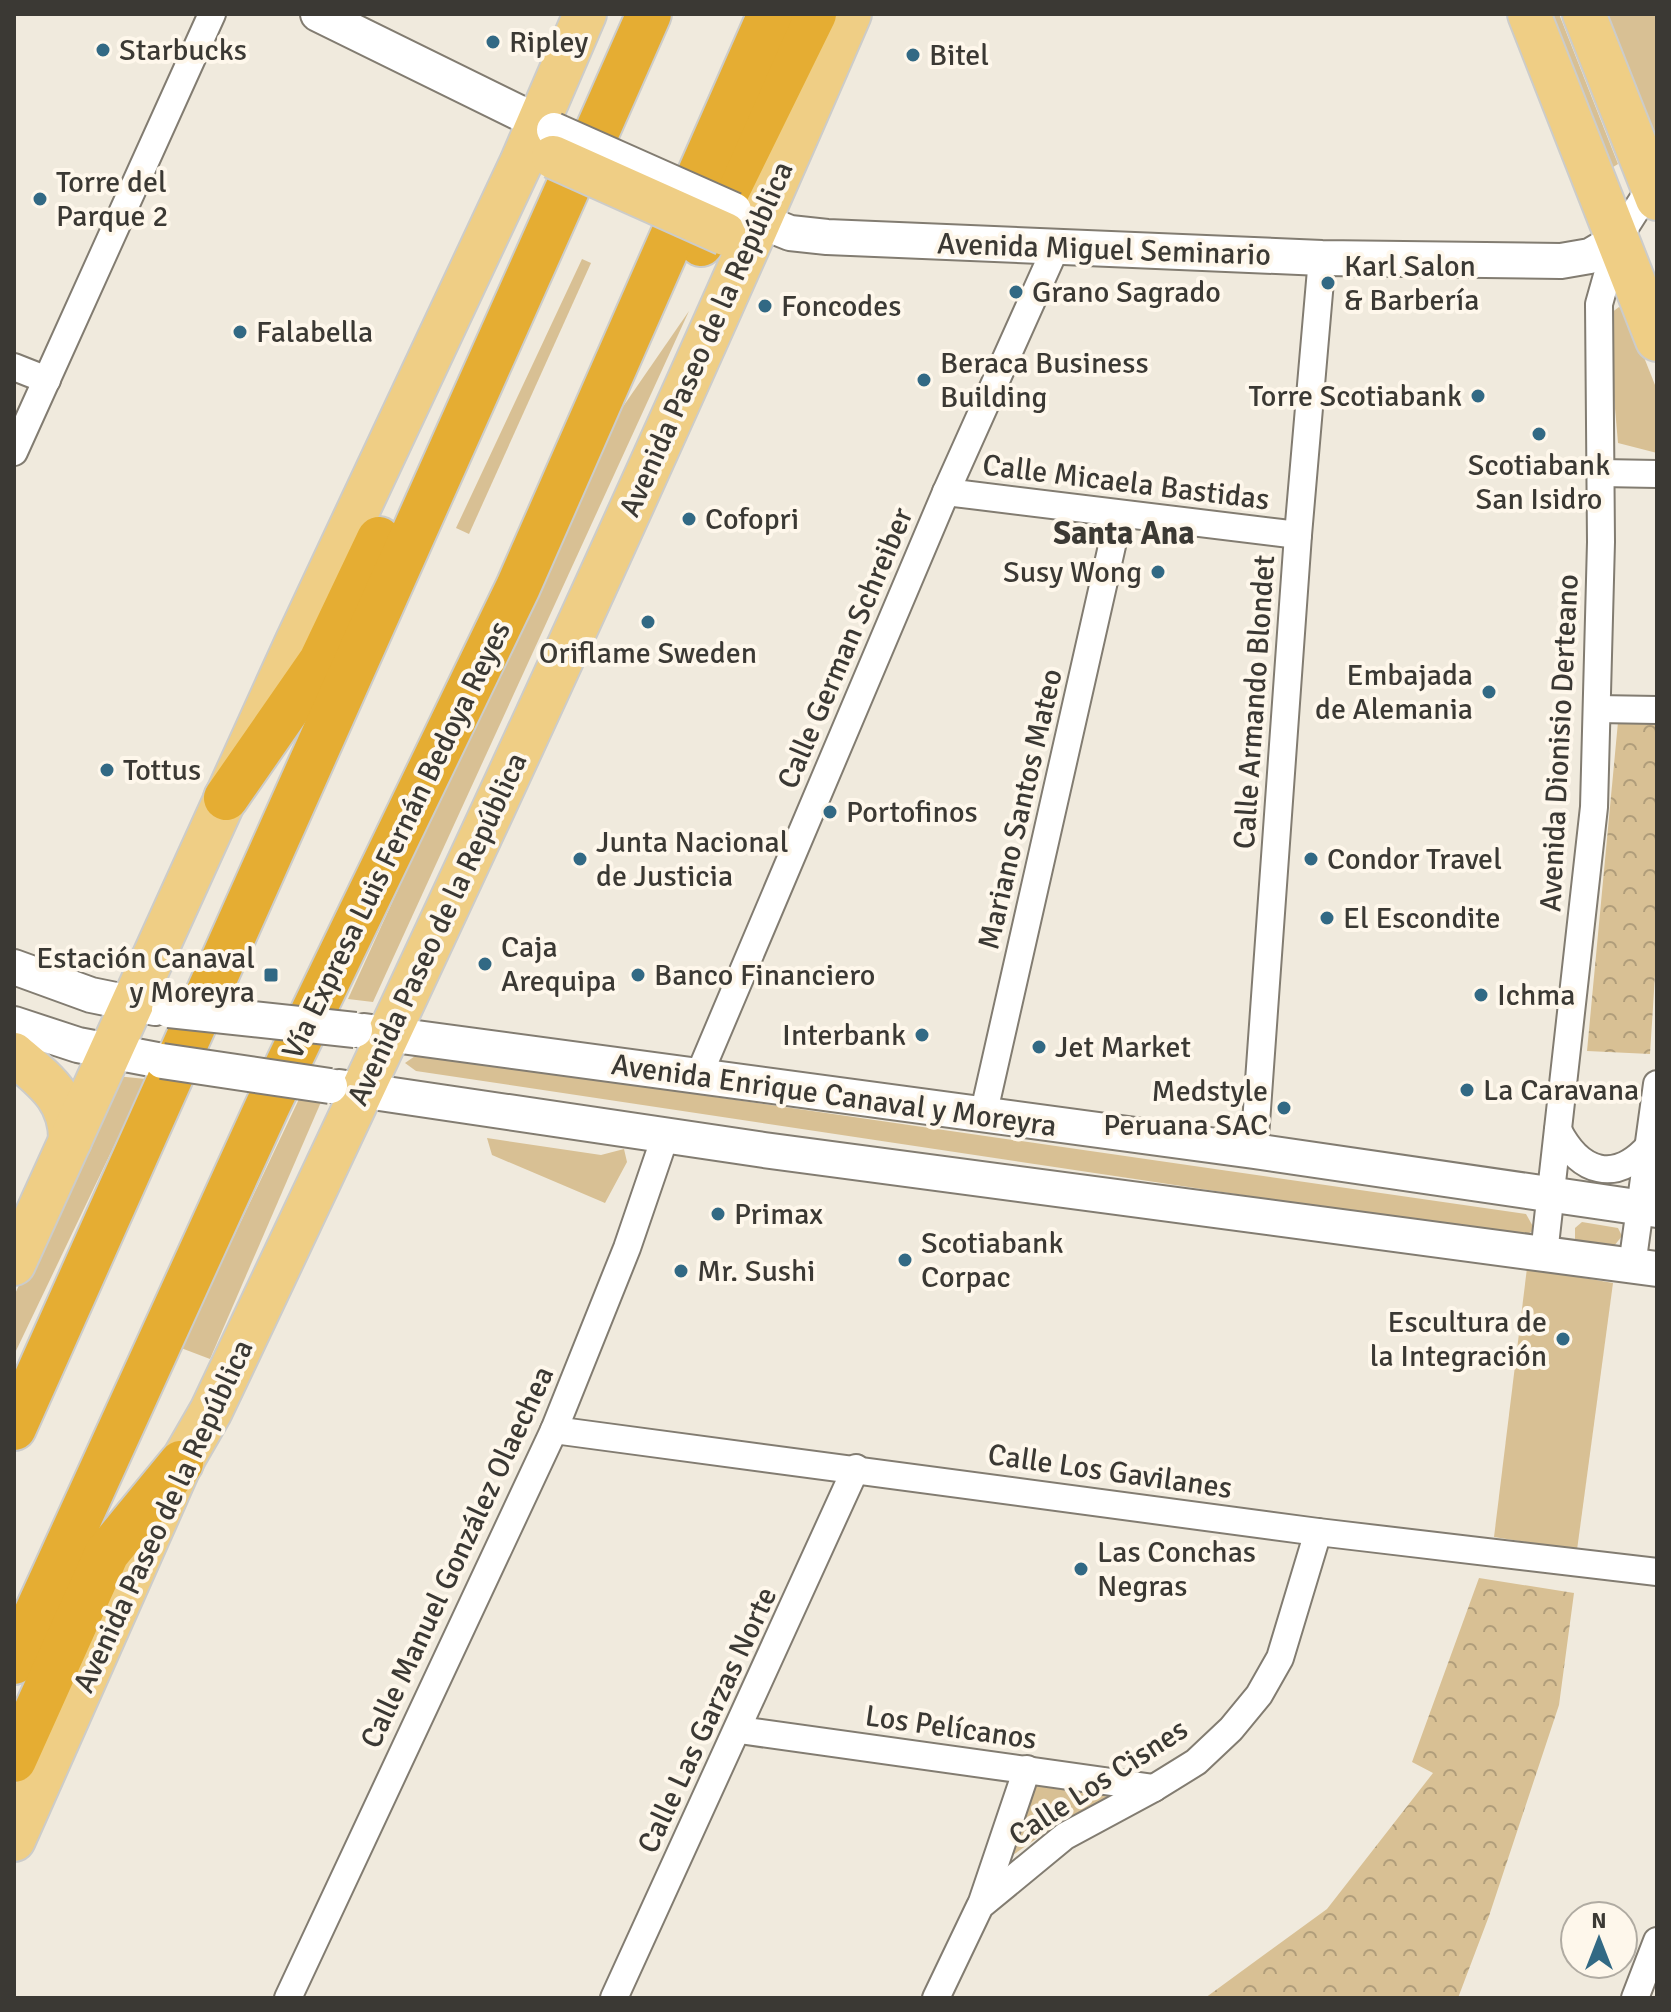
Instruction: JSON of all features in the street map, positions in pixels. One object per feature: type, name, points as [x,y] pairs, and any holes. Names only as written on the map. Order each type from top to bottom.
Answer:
[{"type":"highway","points":[[226,798],[321,661],[543,190],[553,141],[649,14]]},
{"type":"highway","name":"Vía Expresa Luis Fernán Bedoya Reyes","points":[[14,1662],[267,1107],[518,587],[770,14]]},
{"type":"highway","points":[[625,349],[688,271],[814,14]]},
{"type":"highway","points":[[14,1428],[572,180],[553,141]]},
{"type":"highway","points":[[14,1760],[107,1553],[181,1463]]},
{"type":"main road","points":[[14,1264],[111,1053],[150,1008],[226,798],[553,141],[585,14]]},
{"type":"main road","name":"Avenida Paseo de la República","points":[[14,1840],[181,1463],[211,1411],[346,1088],[740,233],[850,14]]},
{"type":"main road","points":[[1529,14],[1657,340]]},
{"type":"main road","points":[[1584,14],[1655,189]]},
{"type":"main road","points":[[553,141],[740,233]]},
{"type":"main road","points":[[14,1054],[59,1095],[70,1119],[70,1141]]},
{"type":"street","points":[[14,452],[212,14]]},
{"type":"street","points":[[318,14],[553,141]]},
{"type":"street","points":[[1617,240],[1655,189]]},
{"type":"street","name":"Avenida Miguel Seminario","points":[[740,233],[1322,258],[1561,261],[1590,256],[1617,240]]},
{"type":"street","name":"Avenida Dionisio Derteano","points":[[1544,1254],[1591,862],[1601,473],[1599,304],[1617,240]]},
{"type":"street","name":"Calle German Schreiber","points":[[699,1075],[946,492],[1056,247]]},
{"type":"street","name":"Calle Armando Blondet","points":[[1254,1151],[1298,535],[1322,258]]},
{"type":"street","points":[[14,367],[47,380]]},
{"type":"street","points":[[1601,473],[1657,474]]},
{"type":"street","name":"Calle Micaela Bastidas","points":[[946,492],[1298,535]]},
{"type":"street","name":"Mariano Santos Mateo","points":[[983,1116],[1119,515]]},
{"type":"street","points":[[1597,709],[1657,710]]},
{"type":"street","name":"Avenida Enrique Canaval y Moreyra","points":[[14,967],[91,995],[150,1008],[372,1032],[699,1075],[1649,1209]]},
{"type":"street","name":"Avenida Enrique Canaval y Moreyra","points":[[14,1024],[111,1053],[162,1061],[666,1134],[1645,1268]]},
{"type":"street","points":[[1645,1268],[1649,1146],[1657,1084]]},
{"type":"street","points":[[1558,1130],[1567,1147],[1580,1161],[1598,1169],[1618,1169],[1636,1161],[1649,1146]]},
{"type":"street","name":"Calle Manuel González Olaechea","points":[[288,1998],[554,1430],[627,1248],[666,1134]]},
{"type":"street","name":"Calle Los Gavilanes","points":[[554,1430],[1318,1532],[1657,1572]]},
{"type":"street","name":"Calle Las Garzas Norte","points":[[614,1998],[856,1468]]},
{"type":"street","name":"Calle Los Cisnes","points":[[980,1906],[1065,1836],[1196,1762],[1231,1729],[1259,1695],[1280,1658],[1318,1532]]},
{"type":"street","name":"Los Pelícanos","points":[[739,1730],[1154,1788]]},
{"type":"street","name":"Calle Los Cisnes","points":[[936,1998],[980,1906],[1027,1769]]},
{"type":"street","points":[[1635,1998],[1657,1941]]},
{"type":"green space","points":[[1546,14],[1559,14],[1618,164],[1605,172]]},
{"type":"green space","points":[[1595,14],[1657,14],[1657,140],[1642,134]]},
{"type":"green space","points":[[582,259],[591,263],[469,534],[456,528]]},
{"type":"green space","points":[[1619,307],[1626,312],[1657,390],[1657,453],[1618,443],[1607,316]]},
{"type":"green space","points":[[689,311],[373,1002],[348,999],[611,424]]},
{"type":"green space","points":[[1618,722],[1657,723],[1657,944],[1650,1054],[1587,1051]]},
{"type":"green space","points":[[418,1054],[1526,1214],[1535,1230],[1521,1237],[416,1071],[405,1063]]},
{"type":"green space","points":[[116,1076],[146,1079],[14,1355],[14,1296]]},
{"type":"green space","points":[[299,1099],[321,1102],[210,1359],[181,1348]]},
{"type":"green space","points":[[487,1138],[601,1155],[624,1149],[627,1162],[605,1203],[492,1155]]},
{"type":"green space","points":[[1582,1222],[1618,1228],[1622,1236],[1614,1246],[1575,1241],[1575,1228]]},
{"type":"green space","points":[[1527,1268],[1613,1283],[1577,1550],[1494,1537]]},
{"type":"green space","points":[[1479,1578],[1574,1593],[1559,1705],[1489,1916],[1458,1998],[1205,1998],[1327,1909],[1433,1773],[1412,1762]]},
{"type":"green space","points":[[1029,1777],[1118,1791],[1062,1821],[1010,1857]]},
{"type":"place","name":"Ripley","points":[[493,42]]},
{"type":"place","name":"Starbucks","points":[[103,50]]},
{"type":"place","name":"Bitel","points":[[913,55]]},
{"type":"place","name":"Torre del Parque 2","points":[[40,199]]},
{"type":"place","name":"Karl Salon & Barbería","points":[[1328,283]]},
{"type":"place","name":"Grano Sagrado","points":[[1016,292]]},
{"type":"place","name":"Foncodes","points":[[765,306]]},
{"type":"place","name":"Falabella","points":[[240,332]]},
{"type":"place","name":"Beraca Business Building","points":[[924,380]]},
{"type":"place","name":"Torre Scotiabank","points":[[1478,396]]},
{"type":"place","name":"Scotiabank San Isidro","points":[[1539,434]]},
{"type":"place","name":"Cofopri","points":[[689,519]]},
{"type":"place","name":"Susy Wong","points":[[1158,572]]},
{"type":"place","name":"Oriflame Sweden","points":[[648,622]]},
{"type":"place","name":"Embajada de Alemania","points":[[1489,692]]},
{"type":"place","name":"Tottus","points":[[107,770]]},
{"type":"place","name":"Portofinos","points":[[830,812]]},
{"type":"place","name":"Junta Nacional de Justicia","points":[[580,859]]},
{"type":"place","name":"Condor Travel","points":[[1311,859]]},
{"type":"place","name":"El Escondite","points":[[1327,918]]},
{"type":"place","name":"Caja Arequipa","points":[[485,964]]},
{"type":"place","name":"Estación Canaval y Moreyra","points":[[271,975]]},
{"type":"place","name":"Banco Financiero","points":[[638,975]]},
{"type":"place","name":"Ichma","points":[[1481,995]]},
{"type":"place","name":"Interbank","points":[[922,1035]]},
{"type":"place","name":"Jet Market","points":[[1039,1047]]},
{"type":"place","name":"La Caravana","points":[[1467,1090]]},
{"type":"place","name":"Medstyle Peruana SAC","points":[[1284,1108]]},
{"type":"place","name":"Primax","points":[[718,1214]]},
{"type":"place","name":"Scotiabank Corpac","points":[[905,1260]]},
{"type":"place","name":"Mr. Sushi","points":[[681,1271]]},
{"type":"place","name":"Escultura de la Integración","points":[[1563,1339]]},
{"type":"place","name":"Las Conchas Negras","points":[[1081,1569]]},
{"type":"district","name":"Santa Ana","points":[[1124,533]]}]
